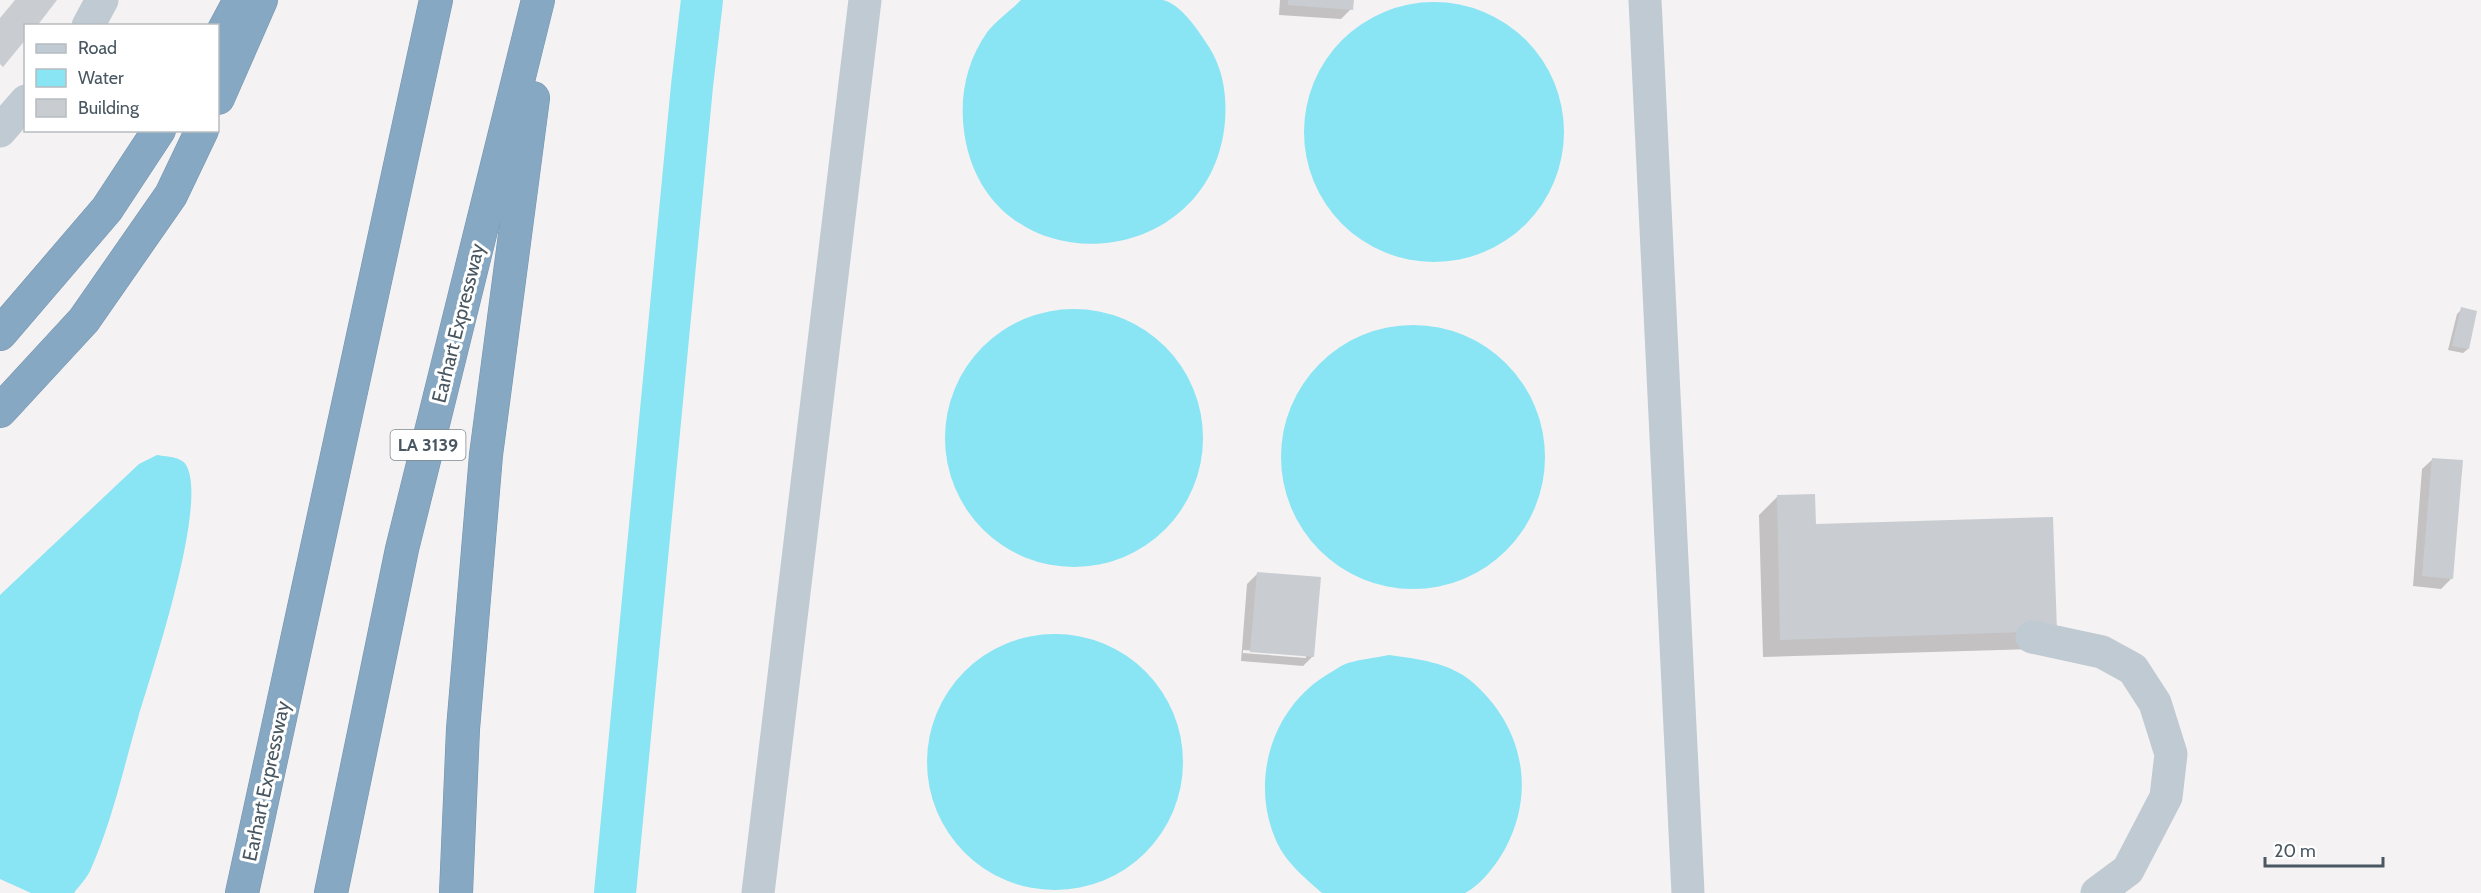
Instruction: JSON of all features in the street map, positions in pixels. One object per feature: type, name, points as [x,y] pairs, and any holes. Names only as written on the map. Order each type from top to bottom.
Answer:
[{"type":"highway","points":[[219,39],[240,0]]},
{"type":"highway","points":[[219,96],[261,0]]},
{"type":"highway","name":"Earhart Expressway","points":[[242,893],[436,0]]},
{"type":"highway","name":"Earhart Expressway","points":[[331,893],[402,549],[538,0]]},
{"type":"highway","points":[[456,893],[463,729],[486,455],[545,0]]},
{"type":"highway","points":[[0,334],[107,209],[158,132]]},
{"type":"highway","points":[[0,411],[84,320],[171,195],[201,132]]},
{"type":"lane","points":[[89,24],[102,0]]},
{"type":"lane","points":[[758,893],[865,0]]},
{"type":"lane","points":[[1645,0],[1688,893]]},
{"type":"lane","points":[[0,131],[24,103]]},
{"type":"lane","points":[[2032,637],[2102,652],[2133,669],[2155,703],[2171,754],[2166,797],[2128,870],[2097,893]]},
{"type":"water","points":[[1021,0],[1162,0],[1176,6],[1195,26],[1214,55],[1221,73],[1225,92],[1225,121],[1212,171],[1184,209],[1146,233],[1103,243],[1058,240],[1018,222],[986,190],[966,143],[963,113],[965,85],[973,57],[988,31]]},
{"type":"water","points":[[1434,2],[1459,5],[1484,12],[1506,24],[1526,40],[1542,60],[1554,82],[1561,107],[1564,132],[1561,157],[1554,182],[1542,204],[1526,224],[1506,240],[1484,252],[1459,259],[1434,262],[1409,259],[1384,252],[1362,240],[1342,224],[1326,204],[1314,182],[1307,157],[1304,132],[1307,107],[1314,82],[1326,60],[1342,40],[1362,24],[1384,12],[1409,5]]},
{"type":"water","points":[[1074,309],[1099,312],[1135,324],[1165,347],[1188,377],[1200,413],[1203,438],[1200,463],[1188,499],[1165,529],[1135,552],[1099,564],[1074,567],[1049,564],[1013,552],[983,529],[960,499],[948,463],[945,438],[948,413],[960,377],[983,347],[1013,324],[1049,312]]},
{"type":"water","points":[[1413,325],[1439,328],[1463,335],[1486,348],[1506,364],[1522,384],[1535,407],[1542,431],[1545,457],[1542,483],[1535,507],[1522,530],[1506,550],[1486,566],[1463,579],[1439,586],[1413,589],[1387,586],[1363,579],[1340,566],[1320,550],[1304,530],[1291,507],[1284,483],[1281,457],[1284,431],[1291,407],[1304,384],[1320,364],[1340,348],[1363,335],[1387,328]]},
{"type":"water","points":[[157,455],[175,458],[186,465],[191,490],[184,554],[165,629],[111,815],[90,871],[74,893],[31,893],[0,879],[0,595],[139,464]]},
{"type":"water","points":[[1042,634],[1068,634],[1104,643],[1126,655],[1146,671],[1162,691],[1174,713],[1181,737],[1183,762],[1181,787],[1174,811],[1162,833],[1146,853],[1126,869],[1104,881],[1068,890],[1042,890],[1006,881],[984,869],[964,853],[948,833],[936,811],[927,775],[927,749],[936,713],[948,691],[964,671],[984,655],[1006,643]]},
{"type":"water","points":[[1389,655],[1432,662],[1462,675],[1488,698],[1513,737],[1522,781],[1515,827],[1493,868],[1477,885],[1465,893],[1322,893],[1289,861],[1275,838],[1268,815],[1265,792],[1266,768],[1280,725],[1293,705],[1309,688],[1328,674],[1348,663]]},
{"type":"building","points":[[15,0],[57,0],[39,24],[24,24],[24,41],[3,67],[0,64],[0,18]]},
{"type":"building","points":[[1288,0],[1354,0],[1353,10],[1288,5]]},
{"type":"building","points":[[2461,307],[2477,311],[2469,349],[2452,346]]},
{"type":"building","points":[[2432,458],[2463,460],[2453,579],[2422,576]]},
{"type":"building","points":[[1815,494],[1816,524],[2053,517],[2057,631],[1780,640],[1777,495]]},
{"type":"building","points":[[1257,572],[1321,577],[1314,657],[1250,652]]},
{"type":"waterway","points":[[615,893],[702,0]]}]
